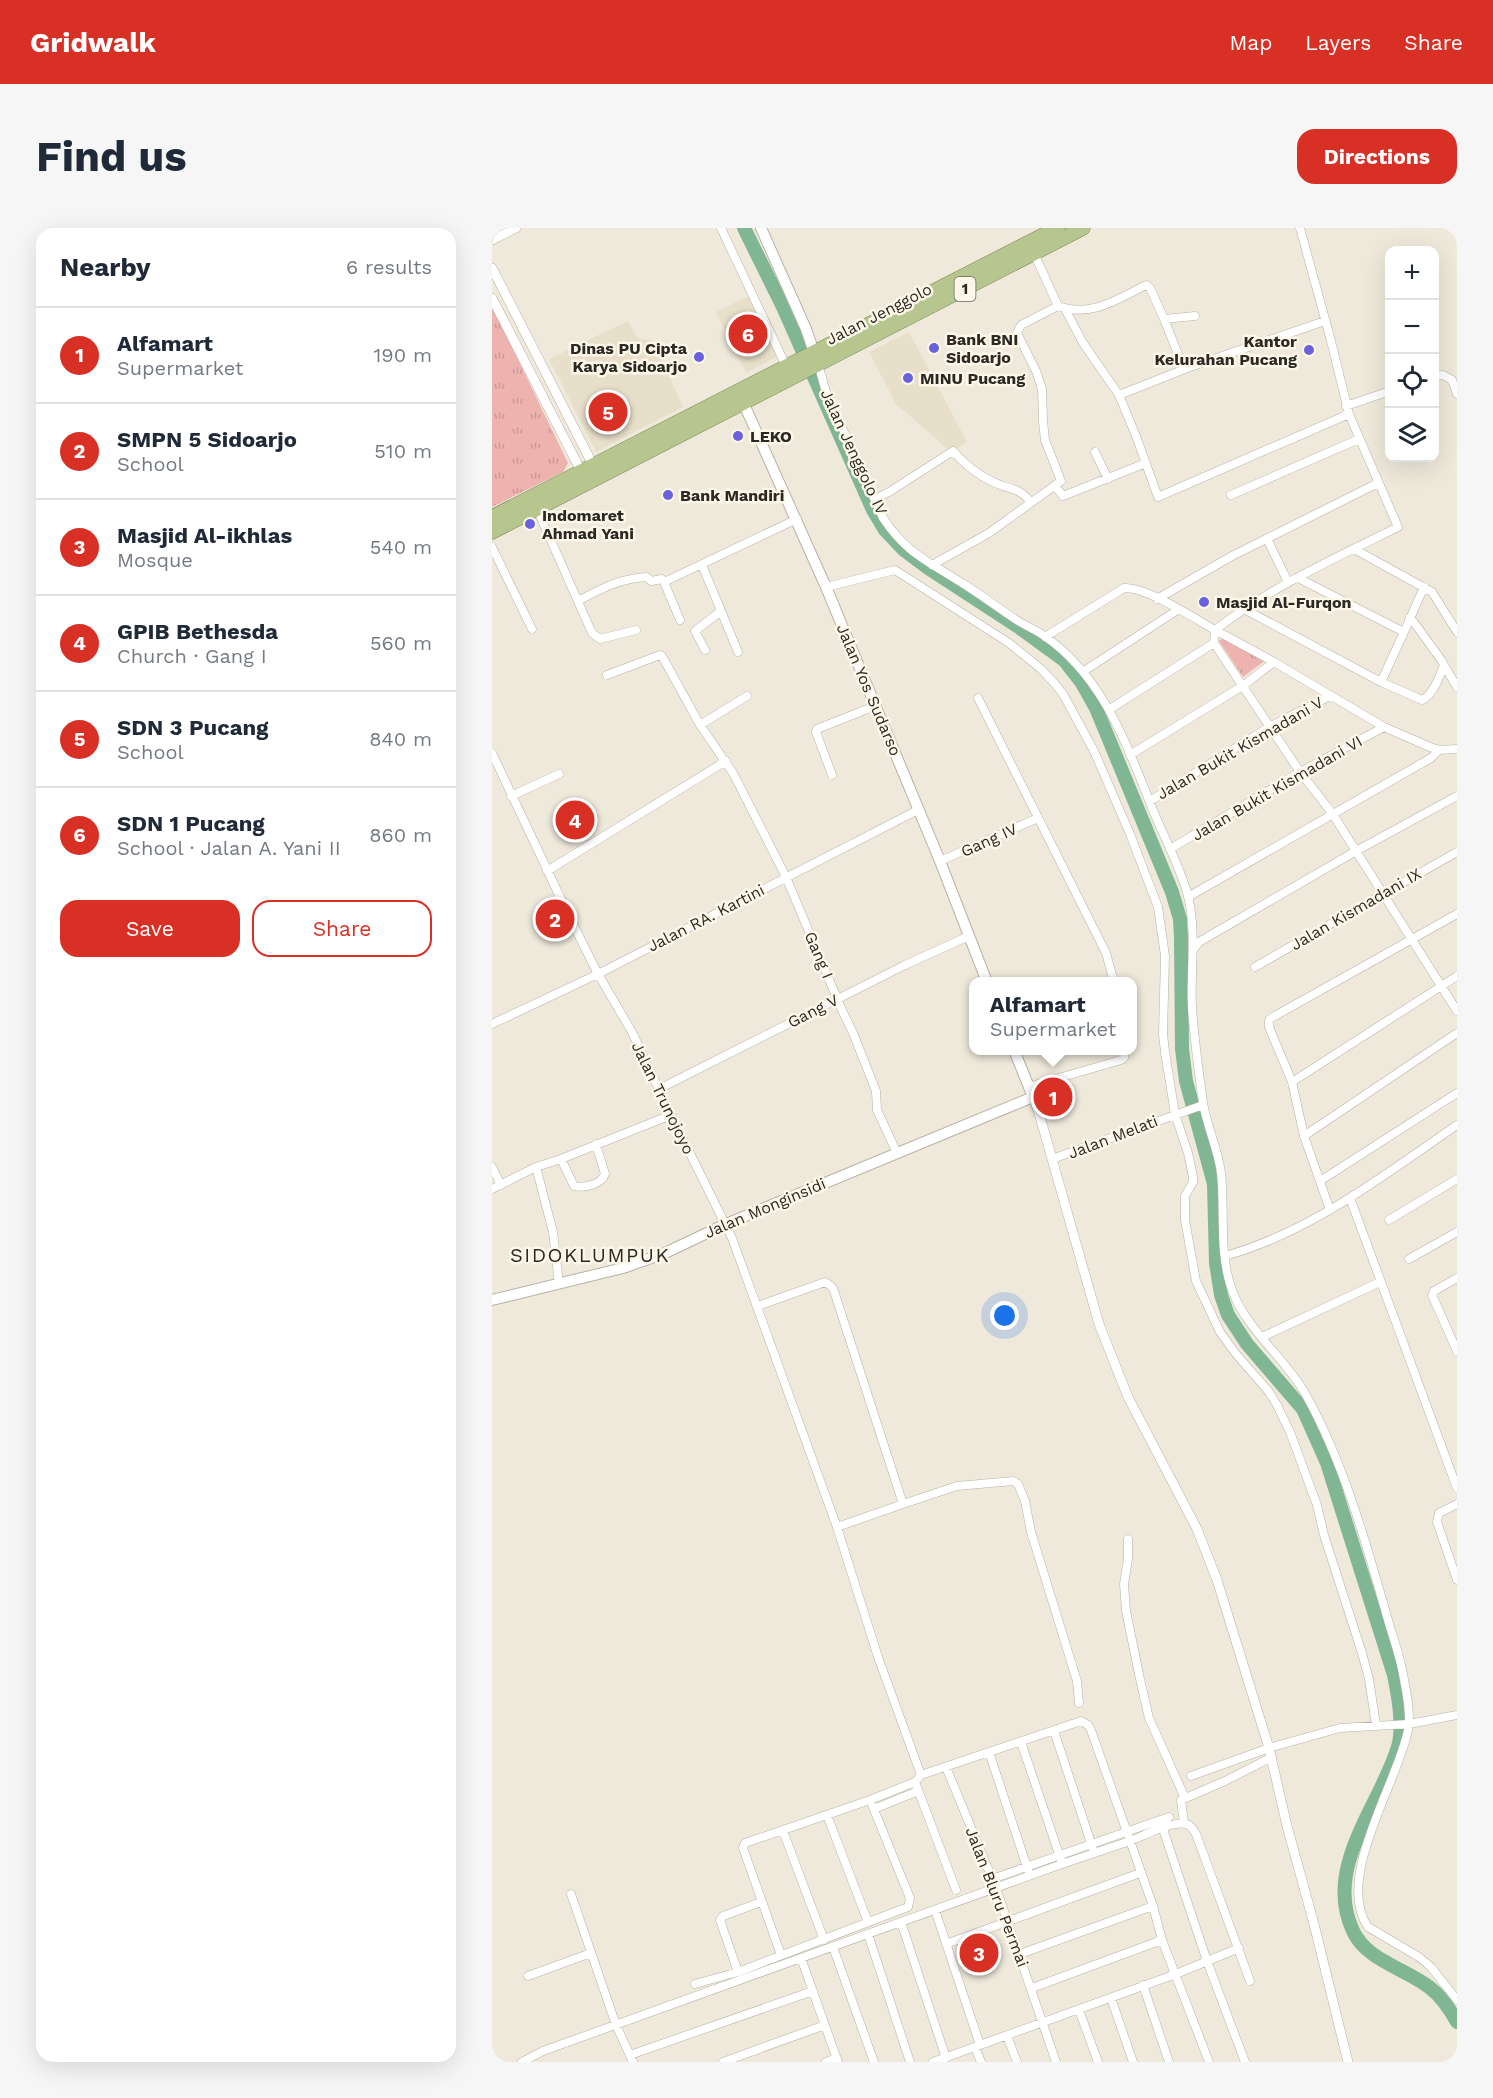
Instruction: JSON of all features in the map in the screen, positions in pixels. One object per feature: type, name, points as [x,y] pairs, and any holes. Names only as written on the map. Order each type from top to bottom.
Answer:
[{"type":"highway","name":"Jalan Jenggolo","points":[[804,364],[1057,228]]},
{"type":"highway","name":"Jalan Jenggolo","points":[[804,364],[1083,228]]},
{"type":"highway","name":"1","points":[[492,517],[744,402],[804,364]]},
{"type":"highway","name":"1","points":[[492,532],[537,509],[587,473],[804,364]]},
{"type":"main road","points":[[761,228],[804,364]]},
{"type":"main road","name":"Jalan Yos Sudarso","points":[[744,402],[826,587],[940,861],[985,977]]},
{"type":"main road","points":[[1016,1055],[1030,1092]]},
{"type":"main road","name":"Jalan Monginsidi","points":[[492,1300],[623,1268],[655,1257],[726,1224],[897,1153],[1030,1092]]},
{"type":"street","points":[[492,240],[516,228]]},
{"type":"street","name":"Jalan Jenggolo IV","points":[[721,228],[804,364],[826,392],[874,499],[893,532],[913,553],[1045,637],[1084,671],[1110,709],[1188,897],[1194,949],[1192,1008],[1200,1106],[1215,1142],[1221,1174],[1227,1273],[1236,1299],[1304,1392],[1344,1479],[1376,1576],[1403,1672],[1406,1725]]},
{"type":"street","points":[[1300,228],[1348,410],[1398,527],[1288,582],[1244,609],[1215,630],[1214,643],[1300,772],[1332,813],[1457,1011]]},
{"type":"street","points":[[1034,253],[1062,308],[1119,395],[1158,497],[1385,393]]},
{"type":"street","points":[[492,268],[587,473]]},
{"type":"street","points":[[932,565],[989,533],[1059,484],[1061,478],[1046,440],[1042,421],[1042,389],[1036,371],[1017,333],[1022,325],[1062,308],[1087,311],[1097,308],[1146,285],[1150,288],[1184,369]]},
{"type":"street","points":[[492,298],[587,473]]},
{"type":"street","points":[[1164,319],[1195,316]]},
{"type":"street","points":[[1119,395],[1184,369],[1325,321]]},
{"type":"street","points":[[1439,375],[1452,380],[1457,394]]},
{"type":"street","points":[[1231,495],[1359,439]]},
{"type":"street","points":[[874,499],[889,492],[952,449],[971,470],[1014,488],[1031,502]]},
{"type":"street","points":[[1095,452],[1108,479]]},
{"type":"street","points":[[1055,486],[1064,496],[1146,464]]},
{"type":"street","points":[[1157,599],[1232,556],[1378,483]]},
{"type":"street","points":[[537,509],[592,633],[600,639],[636,630]]},
{"type":"street","points":[[664,582],[796,519]]},
{"type":"street","points":[[1267,539],[1288,582]]},
{"type":"street","points":[[492,546],[532,629]]},
{"type":"street","points":[[1354,549],[1432,592],[1457,632]]},
{"type":"street","points":[[702,565],[738,651]]},
{"type":"street","points":[[826,587],[895,570],[1009,643],[1041,669],[1063,694],[1098,761],[1130,834],[1158,907],[1165,956],[1163,1034],[1193,1177],[1184,1202],[1196,1281],[1220,1332],[1269,1392],[1290,1432],[1317,1505],[1324,1535],[1362,1653],[1380,1725]]},
{"type":"street","points":[[578,601],[611,584],[647,577],[651,581],[661,579],[680,620]]},
{"type":"street","points":[[1298,578],[1404,632]]},
{"type":"street","points":[[1382,682],[1424,587]]},
{"type":"street","points":[[1045,637],[1124,588],[1141,591],[1179,609],[1274,662],[1384,727],[1439,750],[1457,749]]},
{"type":"street","points":[[1084,671],[1179,609]]},
{"type":"street","points":[[1244,609],[1382,682],[1422,700],[1425,699],[1439,677],[1444,665]]},
{"type":"street","points":[[705,650],[695,631],[721,611]]},
{"type":"street","points":[[1410,617],[1457,687]]},
{"type":"street","points":[[1110,709],[1214,643]]},
{"type":"street","name":"Gang I","points":[[607,675],[661,655],[700,725],[726,761],[786,877],[853,1033],[876,1091],[877,1110],[897,1153]]},
{"type":"street","points":[[1130,755],[1244,685],[1274,662]]},
{"type":"street","points":[[700,725],[747,696]]},
{"type":"street","name":"Jalan Bukit Kismadani V","points":[[1150,801],[1270,726],[1330,696]]},
{"type":"street","points":[[978,698],[1106,953],[1113,977]]},
{"type":"street","points":[[832,775],[816,732],[817,729],[875,706]]},
{"type":"street","name":"Jalan Bukit Kismadani VI","points":[[1170,849],[1300,772],[1384,727]]},
{"type":"street","points":[[1188,897],[1431,758],[1439,750]]},
{"type":"street","name":"Jalan Trunojoyo","points":[[492,753],[598,974],[632,1032],[670,1115],[726,1224],[758,1306],[837,1527],[885,1676],[921,1775]]},
{"type":"street","points":[[547,871],[726,761]]},
{"type":"street","points":[[511,796],[559,774]]},
{"type":"street","points":[[1194,949],[1199,942],[1356,851],[1457,796]]},
{"type":"street","name":"Jalan RA. Kartini","points":[[492,1024],[598,974],[918,810]]},
{"type":"street","name":"Gang IV","points":[[940,861],[1038,818]]},
{"type":"street","name":"Jalan Kismadani IX","points":[[1255,967],[1457,852]]},
{"type":"street","points":[[1330,1210],[1304,1136],[1292,1082],[1269,1027],[1269,1020],[1457,914]]},
{"type":"street","name":"Gang V","points":[[659,1089],[904,965],[969,936]]},
{"type":"street","points":[[1292,1082],[1457,976]]},
{"type":"street","points":[[1304,1136],[1457,1034]]},
{"type":"street","points":[[1124,1055],[1121,1060],[1030,1092],[1052,1159],[1099,1324],[1128,1397],[1197,1529],[1217,1580],[1271,1752],[1287,1826],[1314,1923],[1348,2062]]},
{"type":"street","points":[[1320,1181],[1457,1094]]},
{"type":"street","name":"Jalan Melati","points":[[1052,1159],[1200,1106]]},
{"type":"street","points":[[492,1190],[537,1167],[670,1115]]},
{"type":"street","points":[[1225,1256],[1255,1247],[1330,1210],[1457,1125]]},
{"type":"street","points":[[561,1159],[574,1186],[596,1183],[603,1179],[605,1174],[596,1144]]},
{"type":"street","points":[[492,1167],[501,1185]]},
{"type":"street","points":[[537,1167],[553,1232],[559,1284]]},
{"type":"street","points":[[1389,1220],[1457,1179]]},
{"type":"street","points":[[1350,1198],[1457,1488]]},
{"type":"street","points":[[1409,1259],[1457,1232]]},
{"type":"street","points":[[1457,1278],[1434,1291],[1432,1295],[1457,1351]]},
{"type":"street","points":[[758,1306],[825,1282],[832,1287],[903,1504]]},
{"type":"street","points":[[1262,1337],[1380,1282]]},
{"type":"street","points":[[837,1527],[957,1486],[1013,1481],[1018,1484],[1025,1501],[1031,1532],[1077,1681],[1079,1703]]},
{"type":"street","points":[[1457,1504],[1439,1513],[1437,1522],[1457,1580]]},
{"type":"street","points":[[1128,1539],[1124,1584],[1126,1611],[1140,1679],[1149,1718],[1185,1798]]},
{"type":"street","points":[[1191,1776],[1340,1728],[1406,1725],[1457,1715]]},
{"type":"street","points":[[781,1955],[743,1845],[870,1800],[915,1782],[921,1775],[1080,1721],[1089,1725],[1153,1906],[1162,1940],[1209,2062]]},
{"type":"street","points":[[1406,1725],[1396,1767],[1372,1829],[1358,1881],[1360,1909],[1368,1927],[1419,1957],[1439,1975],[1457,2000]]},
{"type":"street","points":[[1054,1731],[1093,1849]]},
{"type":"street","points":[[1021,1742],[1061,1859]]},
{"type":"street","points":[[989,1752],[1028,1872]]},
{"type":"street","points":[[1184,1823],[1181,1800],[1225,1781],[1271,1752]]},
{"type":"street","name":"Jalan Bluru Permai","points":[[946,1767],[996,1888],[1056,2062]]},
{"type":"street","points":[[915,1782],[956,1890]]},
{"type":"street","points":[[874,1809],[918,1791]]},
{"type":"street","points":[[695,1984],[738,1972],[824,1940],[903,1910],[910,1904],[910,1898],[870,1800]]},
{"type":"street","points":[[827,1815],[868,1922]]},
{"type":"street","points":[[522,2062],[543,2051],[996,1888],[1061,1859],[1130,1841],[1162,1824],[1169,1817]]},
{"type":"street","points":[[1093,1849],[1126,1832],[1162,1824],[1184,1823],[1190,1826],[1196,1834],[1250,1981]]},
{"type":"street","points":[[1162,1824],[1207,1961],[1245,2062]]},
{"type":"street","points":[[783,1831],[824,1940]]},
{"type":"street","points":[[992,1879],[1028,1872]]},
{"type":"street","points":[[946,1944],[1140,1873]]},
{"type":"street","points":[[571,1894],[630,2060],[813,1991]]},
{"type":"street","points":[[738,1972],[720,1920],[723,1916],[761,1902]]},
{"type":"street","points":[[1020,1954],[1153,1906]]},
{"type":"street","points":[[935,1910],[981,2062]]},
{"type":"street","points":[[901,1922],[940,2060],[1176,1974],[1239,1948]]},
{"type":"street","points":[[868,1934],[910,2062]]},
{"type":"street","points":[[1032,1988],[1162,1940]]},
{"type":"street","points":[[833,1947],[874,2062]]},
{"type":"street","points":[[528,1976],[591,1953]]},
{"type":"street","points":[[801,1958],[838,2060],[826,2062]]},
{"type":"street","points":[[1143,1985],[1169,2062]]},
{"type":"street","points":[[1111,1998],[1133,2062]]},
{"type":"street","points":[[1079,2010],[1098,2062]]},
{"type":"street","points":[[723,2062],[825,2025]]},
{"type":"street","points":[[1007,2036],[1017,2062]]},
{"type":"shaded area","points":[[751,295],[780,355],[746,373],[716,312]]},
{"type":"shaded area","points":[[628,321],[638,338],[653,341],[683,407],[596,452],[549,359]]},
{"type":"shaded area","name":"MINU Pucang","points":[[909,332],[967,442],[951,452],[896,404],[869,352]]},
{"type":"green space","points":[[492,306],[568,463],[563,472],[492,507]]},
{"type":"green space","points":[[1224,637],[1267,659],[1243,677],[1219,641]]},
{"type":"waterway","points":[[744,228],[783,307],[873,510],[885,530],[904,550],[928,568],[1020,628],[1064,660],[1082,683],[1096,708],[1172,892],[1180,919],[1182,1049],[1186,1081],[1214,1184],[1216,1263],[1221,1295],[1228,1315],[1247,1344],[1303,1409],[1327,1463],[1394,1675],[1397,1692],[1400,1739],[1390,1769],[1349,1860],[1345,1884],[1346,1907],[1353,1931],[1359,1941],[1377,1957],[1429,1987],[1445,2003],[1457,2022]]},
{"type":"place","name":"SDN 1 Pucang","points":[[748,334]]},
{"type":"place","name":"Bank BNI Sidoarjo","points":[[934,348]]},
{"type":"place","name":"Kantor Kelurahan Pucang","points":[[1309,350]]},
{"type":"place","name":"Dinas PU Cipta Karya Sidoarjo","points":[[699,357]]},
{"type":"place","name":"MINU Pucang","points":[[908,378]]},
{"type":"place","name":"SDN 3 Pucang","points":[[608,412]]},
{"type":"place","name":"LEKO","points":[[738,436]]},
{"type":"place","name":"Bank Mandiri","points":[[668,495]]},
{"type":"place","name":"Indomaret Ahmad Yani","points":[[530,524]]},
{"type":"place","name":"Masjid Al-Furqon","points":[[1204,602]]},
{"type":"place","name":"GPIB Bethesda","points":[[575,820]]},
{"type":"place","name":"SMPN 5 Sidoarjo","points":[[555,919]]},
{"type":"place","name":"Alfamart","points":[[1053,1097]]},
{"type":"place","name":"Masjid Al-ikhlas","points":[[979,1953]]},
{"type":"district","name":"SIDOKLUMPUK","points":[[590,1255]]}]
